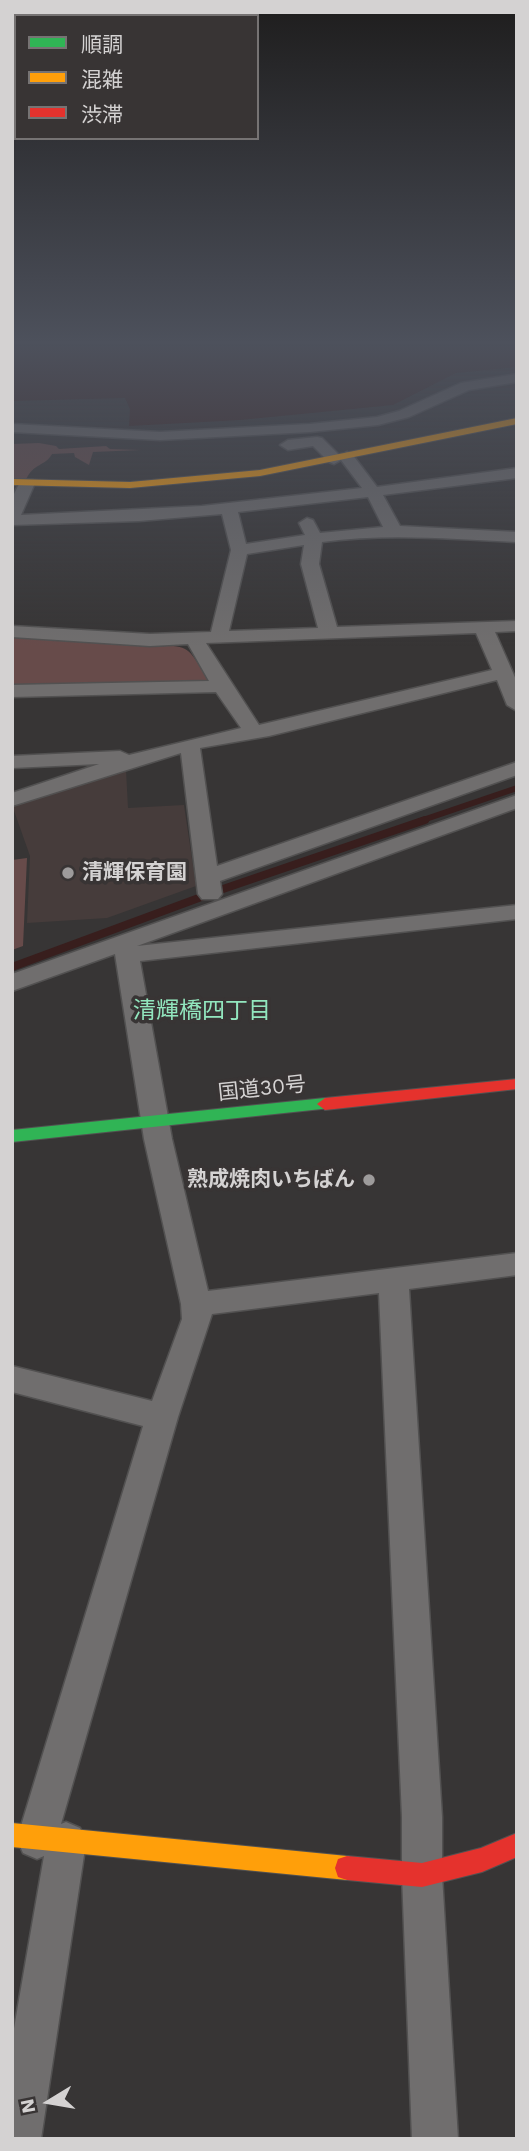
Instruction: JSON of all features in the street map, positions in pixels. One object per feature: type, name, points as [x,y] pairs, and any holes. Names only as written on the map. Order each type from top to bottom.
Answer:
[{"type":"main road","points":[[19,483],[172,483],[260,473],[396,446]]},
{"type":"main road","name":"国道30号","points":[[12,1136],[151,1103],[517,1084]]},
{"type":"main road","points":[[39,1838],[422,1875],[482,1860],[517,1845]]},
{"type":"street","points":[[206,446],[271,446]]},
{"type":"street","points":[[325,446],[341,458],[373,492],[394,531]]},
{"type":"street","points":[[19,483],[12,519],[88,520],[298,502],[517,473]]},
{"type":"street","points":[[298,502],[314,537],[310,564],[329,633]]},
{"type":"street","points":[[219,637],[239,550],[229,509]]},
{"type":"street","points":[[239,550],[314,537],[394,531],[517,537]]},
{"type":"street","points":[[12,631],[150,640],[517,626]]},
{"type":"street","points":[[483,627],[517,705]]},
{"type":"street","points":[[12,762],[110,763],[268,736],[253,726],[222,686],[194,638]]},
{"type":"street","points":[[191,750],[112,772],[110,763],[111,752],[215,726],[253,726],[502,673]]},
{"type":"street","points":[[12,691],[222,686]]},
{"type":"street","points":[[191,750],[210,893]]},
{"type":"street","points":[[12,800],[110,763]]},
{"type":"street","points":[[125,949],[210,893],[517,768]]},
{"type":"street","points":[[210,893],[517,801]]},
{"type":"street","points":[[12,983],[125,949],[517,912]]},
{"type":"street","points":[[18,2139],[39,1838],[162,1417],[197,1319],[197,1304],[151,1103],[125,949]]},
{"type":"street","points":[[197,1304],[517,1264]]},
{"type":"street","points":[[393,1278],[422,1818],[422,1875],[435,2139]]},
{"type":"street","points":[[12,1379],[162,1417]]},
{"type":"shaded area","points":[[12,446],[56,446],[59,449],[107,446],[110,449],[141,450],[93,452],[89,465],[75,457],[74,453],[52,454],[32,470],[26,480],[12,479]]},
{"type":"shaded area","points":[[12,637],[182,647],[192,655],[208,679],[204,683],[12,687]]},
{"type":"shaded area","points":[[126,770],[128,808],[184,805],[196,886],[107,918],[27,923],[30,856],[12,805]]},
{"type":"shaded area","points":[[27,858],[23,946],[12,950],[12,860]]},
{"type":"waterway","points":[[420,821],[517,788]]},
{"type":"waterway","points":[[12,967],[223,889],[425,820]]},
{"type":"traffic: fast","points":[[12,1136],[325,1104]]},
{"type":"traffic: slow","points":[[12,482],[130,485],[260,473],[392,446]]},
{"type":"traffic: slow","points":[[12,1835],[347,1868]]},
{"type":"traffic: jam","points":[[325,1104],[517,1084]]},
{"type":"traffic: jam","points":[[347,1868],[422,1875],[482,1860],[517,1845]]},
{"type":"place","name":"清輝保育園","points":[[68,873]]},
{"type":"place","name":"熟成焼肉いちばん","points":[[369,1180]]},
{"type":"district","name":"清輝橋四丁目","points":[[202,1011]]}]
